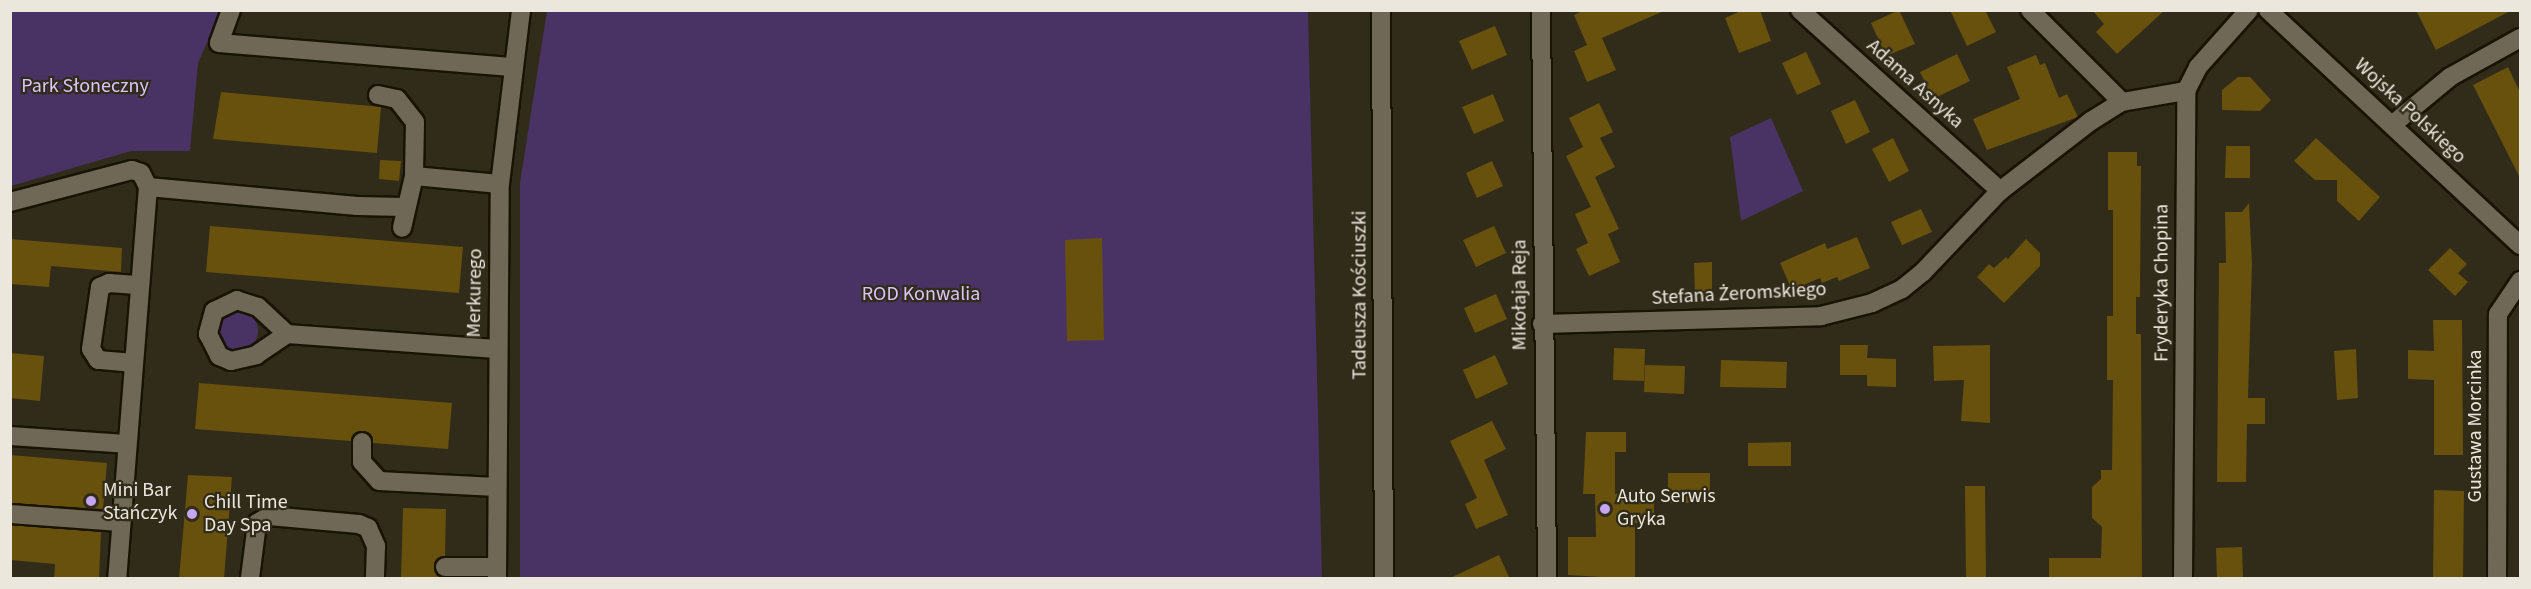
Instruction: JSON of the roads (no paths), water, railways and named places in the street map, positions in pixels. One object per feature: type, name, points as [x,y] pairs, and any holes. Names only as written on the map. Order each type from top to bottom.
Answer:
[{"type":"street","points":[[231,10],[219,43],[514,68]]},
{"type":"street","name":"Merkurego","points":[[497,573],[496,349],[500,184],[521,10]]},
{"type":"street","name":"Tadeusza Kościuszki","points":[[1381,10],[1384,579]]},
{"type":"street","name":"Mikołaja Reja","points":[[1541,10],[1542,324],[1547,579]]},
{"type":"street","name":"Adama Asnyka","points":[[1800,10],[2000,191]]},
{"type":"street","points":[[2030,10],[2122,102]]},
{"type":"street","name":"Fryderyka Chopina","points":[[2182,579],[2186,91],[2198,68],[2249,10]]},
{"type":"street","name":"Wojska Polskiego","points":[[2277,13],[2520,245]]},
{"type":"street","points":[[2392,125],[2450,77],[2520,38]]},
{"type":"street","name":"Stefana Żeromskiego","points":[[1542,324],[1821,316],[1872,303],[1902,289],[1923,272],[2000,191],[2122,102],[2186,91]]},
{"type":"street","points":[[378,95],[397,99],[415,122],[414,176],[404,207],[402,228]]},
{"type":"street","points":[[10,202],[132,170],[141,173],[148,187],[117,579]]},
{"type":"street","points":[[414,176],[500,184]]},
{"type":"street","points":[[148,187],[357,206],[404,207]]},
{"type":"street","name":"Gustawa Morcinka","points":[[2497,579],[2498,314],[2520,281]]},
{"type":"street","points":[[134,363],[98,360],[91,349],[100,287],[109,283],[140,285]]},
{"type":"street","points":[[287,334],[496,349]]},
{"type":"street","points":[[10,436],[126,444]]},
{"type":"street","points":[[362,442],[362,462],[379,481],[496,487]]},
{"type":"street","points":[[10,514],[120,522]]},
{"type":"street","points":[[250,579],[256,523],[269,516],[359,524],[368,528],[376,546],[375,579]]},
{"type":"street","points":[[445,567],[497,573]]},
{"type":"place","name":"Mini Bar Stańczyk","points":[[91,501]]},
{"type":"place","name":"Auto Serwis Gryka","points":[[1605,509]]},
{"type":"place","name":"Chill Time Day Spa","points":[[192,514]]},
{"type":"park label","name":"Park Słoneczny","points":[[85,86]]},
{"type":"park label","name":"ROD Konwalia","points":[[921,294]]}]
